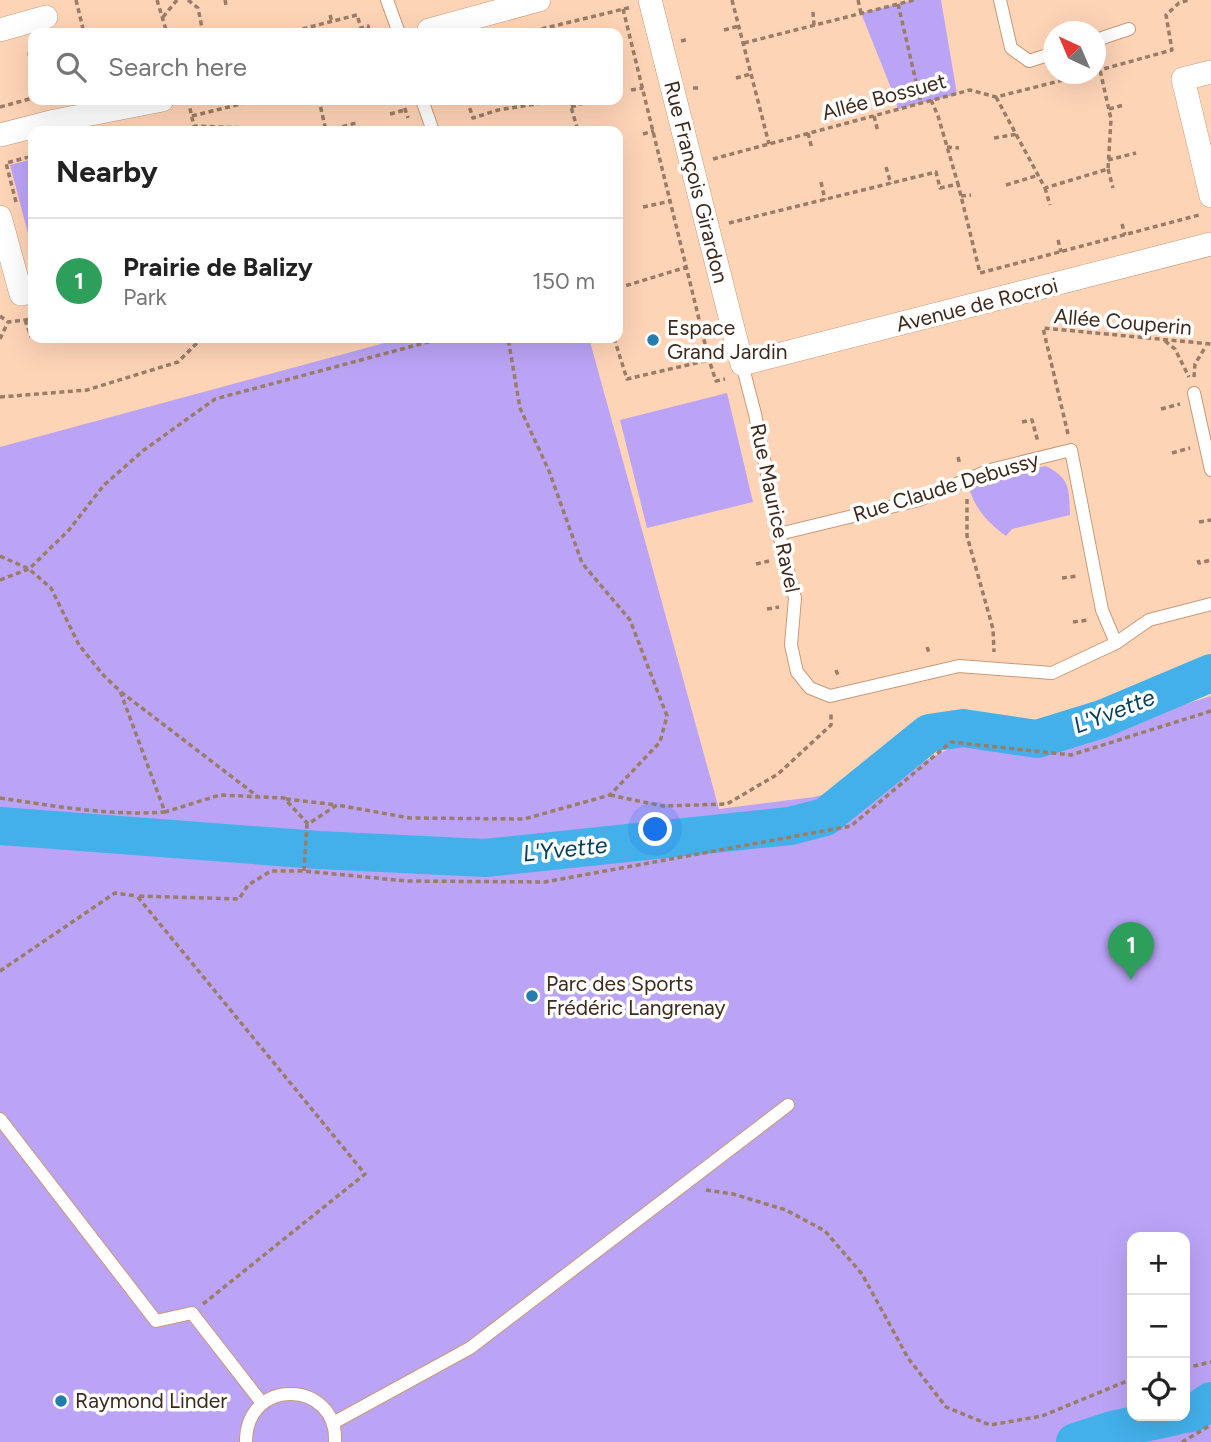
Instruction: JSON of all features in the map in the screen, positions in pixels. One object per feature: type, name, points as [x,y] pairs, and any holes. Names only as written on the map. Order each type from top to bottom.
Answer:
[{"type":"street","points":[[435,28],[512,3],[539,0]]},
{"type":"street","name":"Rue François Girardon","points":[[650,1],[742,364]]},
{"type":"street","points":[[0,30],[46,17]]},
{"type":"street","points":[[1211,72],[1182,79],[1205,142],[1211,196]]},
{"type":"street","points":[[35,126],[134,105]]},
{"type":"street","points":[[0,135],[28,128]]},
{"type":"street","points":[[9,213],[20,294],[28,292]]},
{"type":"street","name":"Avenue de Rocroi","points":[[742,364],[1211,244]]},
{"type":"lane","points":[[387,0],[397,28]]},
{"type":"lane","points":[[1000,0],[1011,48],[1030,61],[1043,57]]},
{"type":"lane","points":[[1106,37],[1129,29]]},
{"type":"lane","points":[[424,105],[431,126]]},
{"type":"lane","name":"Rue Maurice Ravel","points":[[742,364],[795,598],[791,645],[797,672],[810,688],[830,696],[959,666],[1052,673],[1116,643],[1149,620],[1211,604]]},
{"type":"lane","points":[[1194,393],[1211,470]]},
{"type":"lane","points":[[1071,450],[1101,610],[1116,643]]},
{"type":"lane","name":"Rue Claude Debussy","points":[[779,534],[919,500],[990,470],[1071,450]]},
{"type":"lane","points":[[333,1423],[470,1348],[788,1105]]},
{"type":"lane","points":[[0,1119],[156,1321],[192,1313],[262,1403]]},
{"type":"lane","points":[[246,1442],[246,1430],[251,1416],[262,1403],[276,1396],[292,1393],[307,1396],[321,1405],[333,1423],[335,1442]]},
{"type":"path","points":[[76,0],[83,28]]},
{"type":"path","points":[[157,0],[166,28]]},
{"type":"path","points":[[163,17],[177,0]]},
{"type":"path","points":[[188,0],[198,8],[202,28]]},
{"type":"path","points":[[732,0],[769,144]]},
{"type":"path","points":[[858,0],[861,13]]},
{"type":"path","points":[[744,43],[914,0]]},
{"type":"path","points":[[1106,69],[1172,50],[1166,15],[1179,3],[1189,0]]},
{"type":"path","points":[[546,28],[650,1]]},
{"type":"path","points":[[898,4],[921,103]]},
{"type":"path","points":[[615,343],[626,379],[709,360],[623,9]]},
{"type":"path","points":[[813,12],[814,26]]},
{"type":"path","points":[[330,15],[332,22]]},
{"type":"path","points":[[307,28],[357,15],[361,28]]},
{"type":"path","points":[[724,30],[739,26]]},
{"type":"path","points":[[736,78],[752,74]]},
{"type":"path","name":"Allée Bossuet","points":[[693,171],[706,161],[970,90],[996,97],[1047,84]]},
{"type":"path","points":[[1102,84],[1111,119],[1108,169],[1113,188]]},
{"type":"path","points":[[631,90],[643,88]]},
{"type":"path","points":[[996,97],[1039,175],[1050,205]]},
{"type":"path","points":[[0,107],[28,99]]},
{"type":"path","points":[[930,100],[938,116],[958,184],[980,273],[1211,212]]},
{"type":"path","points":[[189,105],[194,126]]},
{"type":"path","points":[[192,116],[237,105]]},
{"type":"path","points":[[319,105],[325,126]]},
{"type":"path","points":[[469,105],[473,118],[532,105]]},
{"type":"path","points":[[577,105],[571,107],[577,126]]},
{"type":"path","points":[[1109,109],[1124,105]]},
{"type":"path","points":[[390,114],[405,110]]},
{"type":"path","points":[[874,116],[878,132]]},
{"type":"path","points":[[345,126],[356,123]]},
{"type":"path","points":[[643,134],[654,131]]},
{"type":"path","points":[[808,133],[812,149]]},
{"type":"path","points":[[994,138],[1018,134]]},
{"type":"path","points":[[947,147],[959,148]]},
{"type":"path","points":[[1108,160],[1136,153]]},
{"type":"path","points":[[9,213],[6,163],[28,157]]},
{"type":"path","points":[[886,167],[891,184]]},
{"type":"path","points":[[1045,188],[1108,169]]},
{"type":"path","points":[[721,225],[936,172],[940,188],[958,184]]},
{"type":"path","points":[[1006,185],[1039,175]]},
{"type":"path","points":[[821,183],[825,200]]},
{"type":"path","points":[[961,196],[971,195]]},
{"type":"path","points":[[643,207],[671,201]]},
{"type":"path","points":[[1122,225],[1125,235]]},
{"type":"path","points":[[1058,240],[1061,252]]},
{"type":"path","points":[[623,286],[716,258]]},
{"type":"path","points":[[0,316],[8,322],[28,320]]},
{"type":"path","points":[[25,320],[28,328]]},
{"type":"path","points":[[0,339],[8,322]]},
{"type":"path","name":"Allée Couperin","points":[[1071,450],[1043,328],[1209,344]]},
{"type":"path","points":[[692,337],[703,335]]},
{"type":"path","points":[[1165,341],[1175,349],[1186,368],[1194,393]]},
{"type":"path","points":[[0,397],[87,390],[178,362],[197,343]]},
{"type":"path","points":[[0,580],[29,569],[69,530],[104,485],[144,450],[215,399],[424,343]]},
{"type":"path","points":[[509,343],[520,408],[548,471],[582,563],[630,620],[667,716],[660,742],[610,795]]},
{"type":"path","points":[[1194,393],[1195,364],[1209,344]]},
{"type":"path","points":[[1023,422],[1032,420],[1043,457]]},
{"type":"path","points":[[962,482],[967,493],[967,536],[993,629],[994,668]]},
{"type":"path","points":[[1199,522],[1211,520]]},
{"type":"path","points":[[0,556],[29,569],[51,588],[79,645],[120,691],[257,796]]},
{"type":"path","points":[[1198,560],[1199,563],[1211,560]]},
{"type":"path","points":[[120,691],[165,812]]},
{"type":"path","points":[[0,971],[115,893],[239,899],[248,885],[271,871],[304,871],[407,881],[545,882],[851,826],[951,743],[1070,755],[1211,711]]},
{"type":"path","points":[[0,798],[75,808],[146,813],[165,812],[220,795],[257,796],[337,805],[410,818],[524,819],[610,795],[663,806],[727,804],[778,774],[831,726]]},
{"type":"path","points":[[284,798],[307,824],[304,871]]},
{"type":"path","points":[[307,824],[337,805]]},
{"type":"path","points":[[137,896],[365,1174],[192,1313]]},
{"type":"path","points":[[681,1186],[733,1194],[786,1210],[825,1231],[862,1274],[908,1358],[946,1407],[990,1425],[1042,1416],[1127,1381]]},
{"type":"path","points":[[1190,1367],[1211,1362]]},
{"type":"path","points":[[1182,1442],[1211,1425]]},
{"type":"shaded area","points":[[914,0],[941,0],[957,94],[898,109],[861,13]]},
{"type":"shaded area","points":[[28,160],[28,233],[10,165]]},
{"type":"shaded area","name":"Parc des Sports Frédéric Langrenay","points":[[385,343],[590,343],[719,809],[814,797],[892,777],[971,738],[1034,752],[1211,696],[1211,1442],[0,1442],[0,447]]},
{"type":"shaded area","points":[[727,393],[753,502],[647,528],[620,420]]},
{"type":"shaded area","points":[[1046,466],[1060,476],[1067,486],[1070,515],[1012,529],[1006,536],[983,515],[969,488],[1006,474]]},
{"type":"waterway","name":"L'Yvette","points":[[0,826],[319,850],[485,858],[790,826],[825,817],[929,733],[963,728],[1037,739],[1102,719],[1211,673]]},
{"type":"waterway","points":[[1190,1413],[1211,1401]]},
{"type":"waterway","points":[[1075,1442],[1153,1421]]},
{"type":"place","name":"Espace Grand Jardin","points":[[653,340]]},
{"type":"place","name":"Prairie de Balizy","points":[[1131,980]]},
{"type":"place","name":"Parc des Sports Frédéric Langrenay","points":[[532,996]]},
{"type":"place","name":"Raymond Linder","points":[[61,1401]]}]
